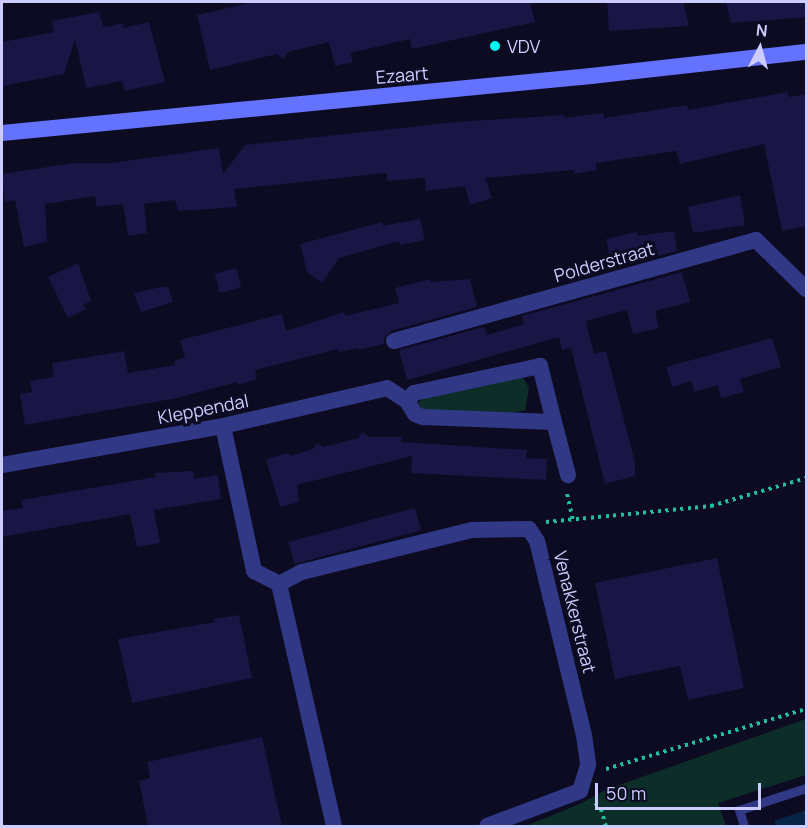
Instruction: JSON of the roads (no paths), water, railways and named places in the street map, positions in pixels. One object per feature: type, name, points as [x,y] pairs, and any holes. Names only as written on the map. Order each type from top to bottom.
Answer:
[{"type":"main road","name":"Ezaart","points":[[2,133],[579,77],[807,52]]},
{"type":"street","name":"Polderstraat","points":[[394,341],[756,240],[807,289]]},
{"type":"street","points":[[407,401],[414,393],[540,366],[568,475]]},
{"type":"street","name":"Kleppendal","points":[[2,465],[223,426],[387,388],[407,401],[415,414],[423,417],[554,422]]},
{"type":"street","points":[[223,426],[254,571],[279,584],[334,826]]},
{"type":"street","name":"Venakkerstraat","points":[[279,584],[302,572],[472,530],[529,529],[537,541],[584,735],[588,765],[580,791],[487,826]]},
{"type":"lane","points":[[744,826],[739,810],[807,788]]},
{"type":"water","points":[[806,810],[806,826],[776,826],[774,821]]},
{"type":"place","name":"VDV","points":[[495,46]]}]
